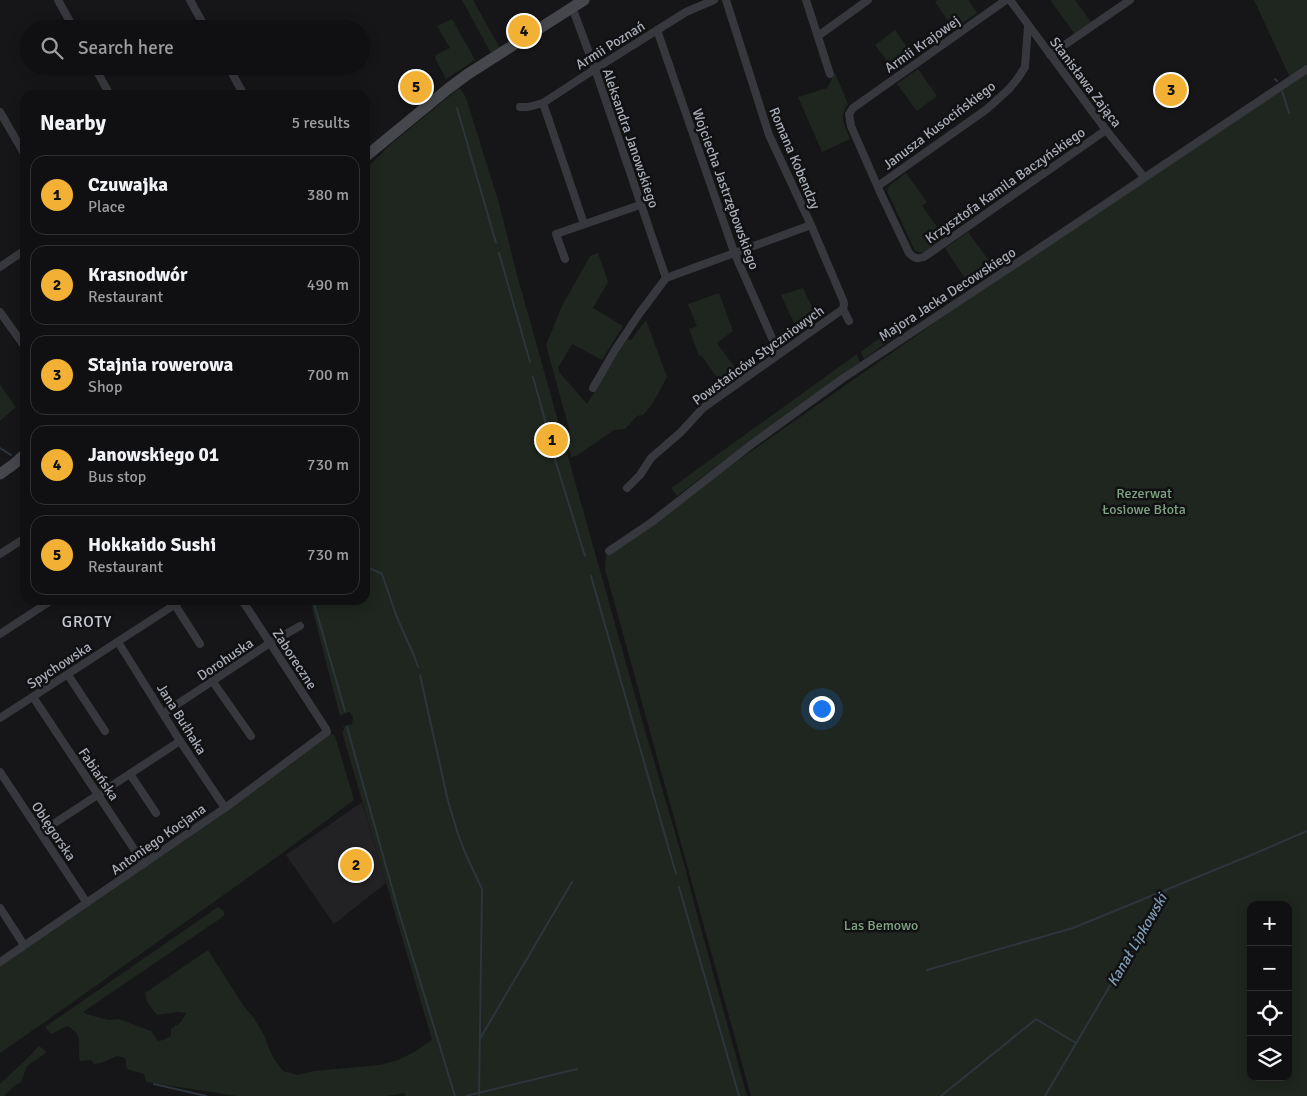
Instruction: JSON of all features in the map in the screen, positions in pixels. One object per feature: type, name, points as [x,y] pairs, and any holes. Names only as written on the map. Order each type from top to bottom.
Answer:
[{"type":"street","points":[[58,0],[69,20]]},
{"type":"street","points":[[190,0],[201,20]]},
{"type":"street","points":[[370,153],[468,74],[584,0]]},
{"type":"street","name":"Armii Poznań","points":[[520,107],[528,108],[543,103],[686,12],[714,0]]},
{"type":"street","name":"Romana Kobendzy","points":[[726,0],[769,136],[811,225],[843,300],[843,309],[849,321]]},
{"type":"street","points":[[806,0],[830,74]]},
{"type":"street","points":[[818,36],[868,0]]},
{"type":"street","name":"Armii Krajowej","points":[[878,186],[851,126],[850,110],[1006,0]]},
{"type":"street","name":"Stanisława Zająca","points":[[1010,0],[1106,130],[1144,177]]},
{"type":"street","points":[[1050,56],[1130,0]]},
{"type":"street","name":"Aleksandra Janowskiego","points":[[572,7],[666,278]]},
{"type":"street","name":"Janusza Kusocińskiego","points":[[878,186],[987,109],[1009,89],[1024,67],[1028,26]]},
{"type":"street","name":"Wojciecha Jastrzębowskiego","points":[[657,30],[734,252],[779,354]]},
{"type":"street","name":"Majora Jacka Decowskiego","points":[[609,551],[652,522],[752,444],[842,379],[1023,260],[1307,68]]},
{"type":"street","points":[[99,75],[107,90]]},
{"type":"street","points":[[233,75],[241,90]]},
{"type":"street","points":[[543,103],[584,224]]},
{"type":"street","points":[[0,112],[20,146]]},
{"type":"street","name":"Krzysztofa Kamila Baczyńskiego","points":[[878,186],[909,253],[917,259],[924,257],[1106,130]]},
{"type":"street","points":[[565,259],[556,234],[640,205]]},
{"type":"street","points":[[594,388],[615,350],[652,295],[666,278],[811,225]]},
{"type":"street","points":[[0,267],[20,253]]},
{"type":"street","name":"Powstańców Styczniowych","points":[[628,488],[640,476],[651,458],[681,432],[699,412],[843,309]]},
{"type":"street","points":[[0,312],[20,340]]},
{"type":"street","points":[[0,474],[20,459]]},
{"type":"street","points":[[0,554],[20,541]]},
{"type":"street","points":[[0,634],[44,605]]},
{"type":"street","points":[[175,605],[200,644]]},
{"type":"street","name":"Spychowska","points":[[0,718],[175,605]]},
{"type":"street","name":"Zaboreczne","points":[[245,605],[327,732]]},
{"type":"street","name":"Dorohuska","points":[[164,713],[300,626]]},
{"type":"street","name":"Jana Bułhaka","points":[[118,642],[180,741],[225,808]]},
{"type":"street","points":[[68,674],[105,731]]},
{"type":"street","points":[[213,682],[251,736]]},
{"type":"street","name":"Fabiańska","points":[[33,697],[144,864]]},
{"type":"street","name":"Antoniego Kocjana","points":[[0,962],[225,808],[327,732]]},
{"type":"street","points":[[40,832],[180,741]]},
{"type":"street","name":"Oblęgorska","points":[[0,772],[87,903]]},
{"type":"street","points":[[130,774],[156,813]]},
{"type":"street","points":[[0,908],[24,945]]},
{"type":"shaded area","points":[[362,802],[386,883],[334,924],[286,855]]},
{"type":"green space","points":[[462,0],[473,0],[500,48],[491,53]]},
{"type":"green space","points":[[938,0],[968,0],[977,13],[954,29],[935,2]]},
{"type":"green space","points":[[1050,0],[1075,0],[1091,22],[1075,34]]},
{"type":"green space","name":"Las Bemowo","points":[[1254,0],[1307,0],[1307,1096],[751,1096],[605,569],[606,553],[937,321],[1292,82]]},
{"type":"green space","points":[[452,19],[475,60],[446,79],[435,58],[436,55],[450,48],[437,26]]},
{"type":"green space","points":[[895,30],[914,57],[895,71],[875,45]]},
{"type":"green space","points":[[918,69],[937,96],[917,111],[897,84]]},
{"type":"green space","points":[[835,73],[848,104],[843,117],[850,139],[822,152],[798,97],[827,88]]},
{"type":"green space","points":[[459,88],[463,92],[498,200],[519,282],[685,867],[747,1096],[405,1096],[405,1093],[387,1096],[237,1096],[146,1082],[144,1074],[127,1069],[125,1058],[117,1056],[94,1064],[91,1060],[80,1061],[79,1041],[73,1030],[67,1026],[51,1034],[45,1027],[218,907],[224,911],[224,915],[221,918],[83,1012],[109,1020],[119,1019],[151,1031],[158,1041],[163,1040],[171,1036],[171,1029],[181,1022],[186,1013],[178,1012],[157,1015],[147,1002],[145,993],[208,950],[243,1005],[254,1018],[264,1035],[272,1056],[283,1071],[297,1075],[314,1071],[380,1065],[398,1060],[432,1040],[342,732],[344,730],[343,726],[352,724],[353,717],[349,712],[340,716],[311,605],[370,605],[370,164],[390,145]]},
{"type":"green space","points":[[906,173],[927,202],[922,206],[945,238],[923,253],[915,251],[887,191],[889,186]]},
{"type":"green space","points":[[968,232],[995,269],[970,286],[945,248]]},
{"type":"green space","points":[[598,253],[608,282],[593,308],[623,326],[602,360],[572,344],[558,368],[559,372],[587,404],[627,339],[631,340],[646,320],[667,377],[653,403],[643,415],[637,416],[625,429],[614,430],[576,456],[571,457],[566,438],[570,432],[546,345],[562,306],[590,256]]},
{"type":"green space","points":[[803,288],[818,320],[799,334],[781,295]]},
{"type":"green space","points":[[719,293],[733,331],[717,343],[740,375],[724,387],[701,355],[699,356],[689,329],[697,326],[688,304]]},
{"type":"green space","points":[[900,323],[904,330],[864,359],[861,352]]},
{"type":"green space","points":[[857,354],[860,362],[677,496],[671,488]]},
{"type":"green space","points":[[0,384],[16,407],[0,421]]},
{"type":"green space","points":[[331,734],[335,736],[354,800],[284,852],[0,1053],[0,966],[226,812]]},
{"type":"green space","points":[[39,1046],[47,1052],[27,1066],[21,1082],[4,1096],[0,1096],[0,1084]]},
{"type":"waterway","points":[[1282,91],[1289,113]]},
{"type":"waterway","points":[[457,108],[496,243]]},
{"type":"waterway","points":[[499,253],[530,362]]},
{"type":"waterway","points":[[533,377],[548,431]]},
{"type":"waterway","points":[[0,448],[11,455]]},
{"type":"waterway","points":[[553,453],[585,556]]},
{"type":"waterway","points":[[370,568],[382,574],[396,615],[418,667]]},
{"type":"waterway","points":[[591,576],[676,874]]},
{"type":"waterway","points":[[314,605],[345,711]]},
{"type":"waterway","points":[[420,675],[448,801],[466,855],[482,889],[479,1096]]},
{"type":"waterway","points":[[347,727],[398,909],[455,1096]]},
{"type":"waterway","points":[[927,970],[1073,928],[1307,831]]},
{"type":"waterway","points":[[481,1037],[572,882]]},
{"type":"waterway","points":[[679,887],[739,1096]]},
{"type":"waterway","name":"Kanał Lipkowski","points":[[1045,1096],[1167,889]]},
{"type":"waterway","points":[[941,1096],[1036,1019],[1076,1043]]},
{"type":"waterway","points":[[466,1096],[577,1069]]},
{"type":"waterway","points":[[154,1084],[206,1096]]},
{"type":"place","name":"Janowskiego 01","points":[[524,31]]},
{"type":"place","name":"Hokkaido Sushi","points":[[416,87]]},
{"type":"place","name":"Stajnia rowerowa","points":[[1171,90]]},
{"type":"place","name":"Czuwajka","points":[[552,440]]},
{"type":"place","name":"Krasnodwór","points":[[356,865]]},
{"type":"district","name":"GROTY","points":[[87,621]]},
{"type":"park label","name":"Rezerwat Łosiowe Błota","points":[[1144,502]]}]
